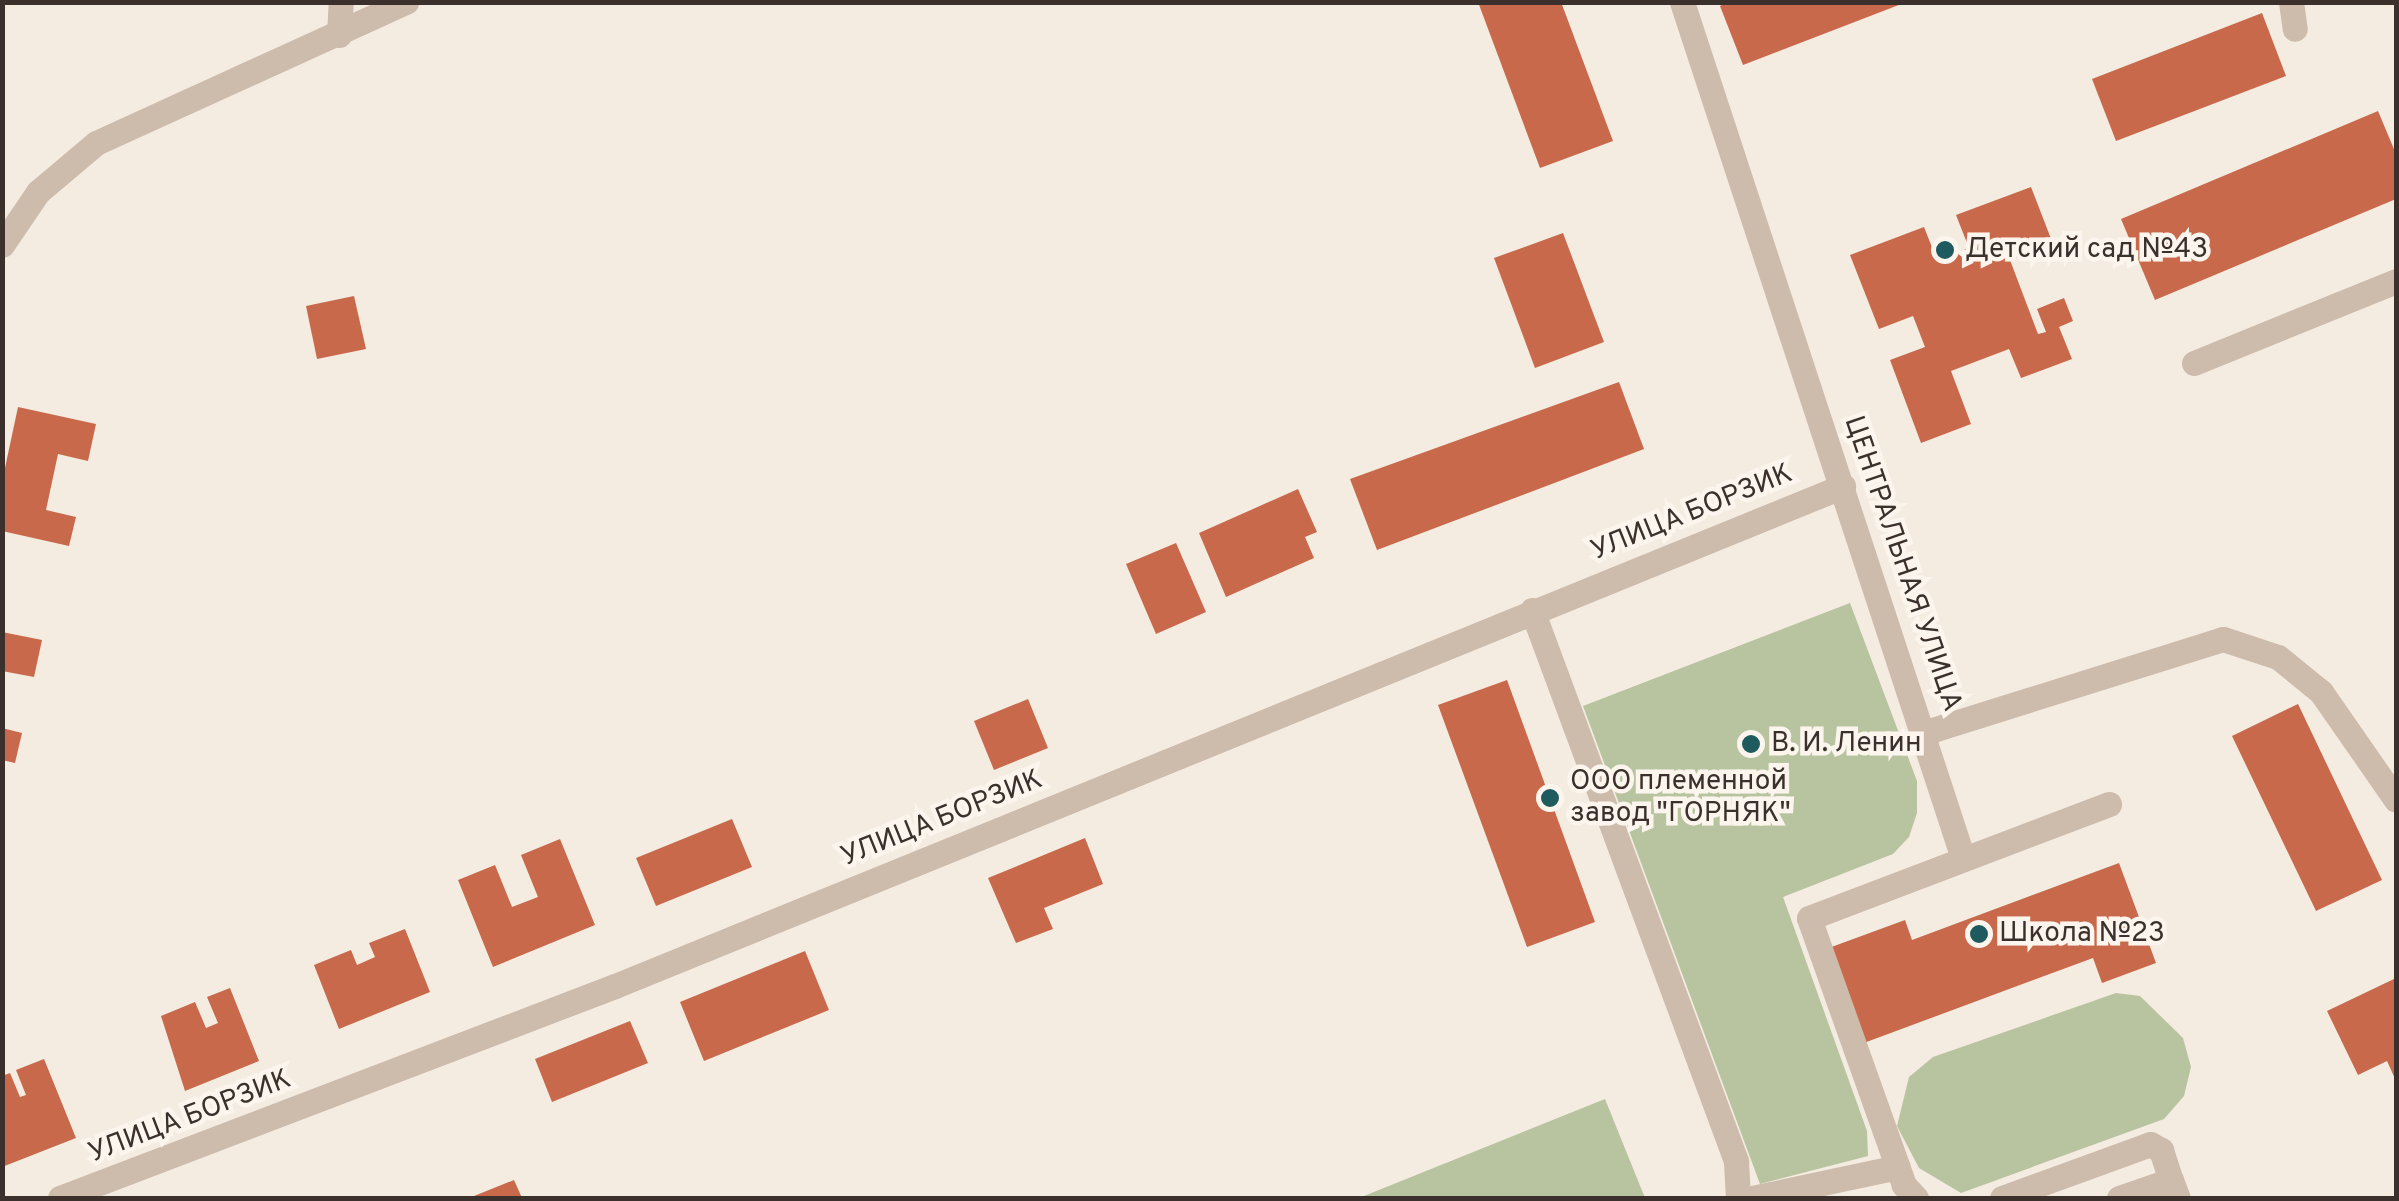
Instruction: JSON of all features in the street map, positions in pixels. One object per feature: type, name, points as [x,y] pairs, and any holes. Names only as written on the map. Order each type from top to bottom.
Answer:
[{"type":"street","points":[[339,34],[341,2]]},
{"type":"street","points":[[2,245],[38,192],[96,143],[406,2]]},
{"type":"street","name":"ЦЕНТРАЛЬНАЯ УЛИЦА","points":[[1682,2],[1924,733],[2223,638],[2278,657],[2321,692],[2396,800]]},
{"type":"street","points":[[2291,2],[2296,29]]},
{"type":"street","points":[[2194,363],[2396,281]]},
{"type":"street","name":"УЛИЦА БОРЗИК","points":[[60,1198],[615,986],[1843,486]]},
{"type":"street","points":[[1532,610],[1736,1161],[1738,1198]]},
{"type":"street","points":[[1924,733],[1963,858]]},
{"type":"street","points":[[1916,1198],[1898,1167],[1808,918],[2109,804]]},
{"type":"street","points":[[2002,1198],[2150,1144],[2161,1150],[2175,1189],[2120,1198]]},
{"type":"street","points":[[1752,1198],[1898,1167]]},
{"type":"green space","points":[[1850,603],[1917,781],[1917,813],[1909,837],[1893,854],[1783,897],[1867,1131],[1868,1156],[1760,1184],[1583,706]]},
{"type":"green space","points":[[2116,993],[2140,996],[2183,1038],[2191,1067],[2184,1096],[2164,1119],[1961,1193],[1919,1168],[1897,1126],[1909,1077],[1933,1057]]},
{"type":"green space","points":[[1605,1099],[1645,1198],[1359,1198]]},
{"type":"building","points":[[1478,2],[1561,2],[1613,141],[1540,168]]},
{"type":"building","points":[[1727,2],[1904,3],[1743,65],[1720,6]]},
{"type":"building","points":[[2262,13],[2286,76],[2116,141],[2092,79]]},
{"type":"building","points":[[2378,111],[2396,154],[2396,199],[2155,300],[2121,219]]},
{"type":"building","points":[[2031,187],[2053,244],[2010,260],[2038,334],[2046,332],[2037,309],[2064,298],[2073,321],[2059,327],[2072,359],[2021,378],[2009,349],[1951,371],[1971,424],[1921,443],[1890,360],[1925,347],[1913,316],[1879,329],[1850,255],[1924,227],[1937,260],[1969,248],[1956,215]]},
{"type":"building","points":[[1563,233],[1604,342],[1535,368],[1494,258]]},
{"type":"building","points":[[354,296],[366,349],[317,359],[306,306]]},
{"type":"building","points":[[1619,382],[1644,449],[1377,550],[1350,479]]},
{"type":"building","points":[[18,407],[96,424],[88,461],[58,454],[46,510],[76,517],[69,546],[2,531],[2,482]]},
{"type":"building","points":[[1298,489],[1317,532],[1305,537],[1314,558],[1226,597],[1199,533]]},
{"type":"building","points":[[1176,543],[1206,612],[1156,634],[1126,564]]},
{"type":"building","points":[[2,632],[42,640],[34,677],[2,671]]},
{"type":"building","points":[[1507,680],[1595,922],[1527,947],[1438,705]]},
{"type":"building","points":[[1028,699],[1048,748],[994,770],[974,721]]},
{"type":"building","points":[[2298,704],[2382,880],[2316,911],[2232,736]]},
{"type":"building","points":[[2,728],[22,733],[15,763],[2,760]]},
{"type":"building","points":[[732,819],[752,867],[656,906],[636,858]]},
{"type":"building","points":[[1085,838],[1103,884],[1044,908],[1053,929],[1016,943],[988,878]]},
{"type":"building","points":[[560,839],[595,925],[493,967],[458,880],[495,865],[512,907],[538,897],[521,855]]},
{"type":"building","points":[[2119,863],[2156,963],[2102,983],[2093,958],[1861,1044],[1826,949],[1905,920],[1912,940]]},
{"type":"building","points":[[405,929],[430,992],[339,1029],[314,965],[351,950],[357,965],[375,957],[369,943]]},
{"type":"building","points":[[805,951],[829,1010],[704,1061],[680,1002]]},
{"type":"building","points":[[2396,978],[2396,1081],[2387,1061],[2358,1075],[2327,1011]]},
{"type":"building","points":[[230,988],[259,1061],[185,1091],[161,1016],[195,1002],[206,1028],[218,1023],[207,997]]},
{"type":"building","points":[[630,1021],[648,1063],[552,1102],[535,1059]]},
{"type":"building","points":[[44,1059],[76,1138],[2,1167],[2,1076],[10,1073],[20,1097],[26,1095],[16,1070]]},
{"type":"building","points":[[514,1180],[522,1198],[469,1198]]},
{"type":"place","name":"Детский сад №43","points":[[1945,250]]},
{"type":"place","name":"В. И. Ленин","points":[[1751,744]]},
{"type":"place","name":"ООО племенной завод \"ГОРНЯК\"","points":[[1550,798]]},
{"type":"place","name":"Школа №23","points":[[1979,934]]}]
